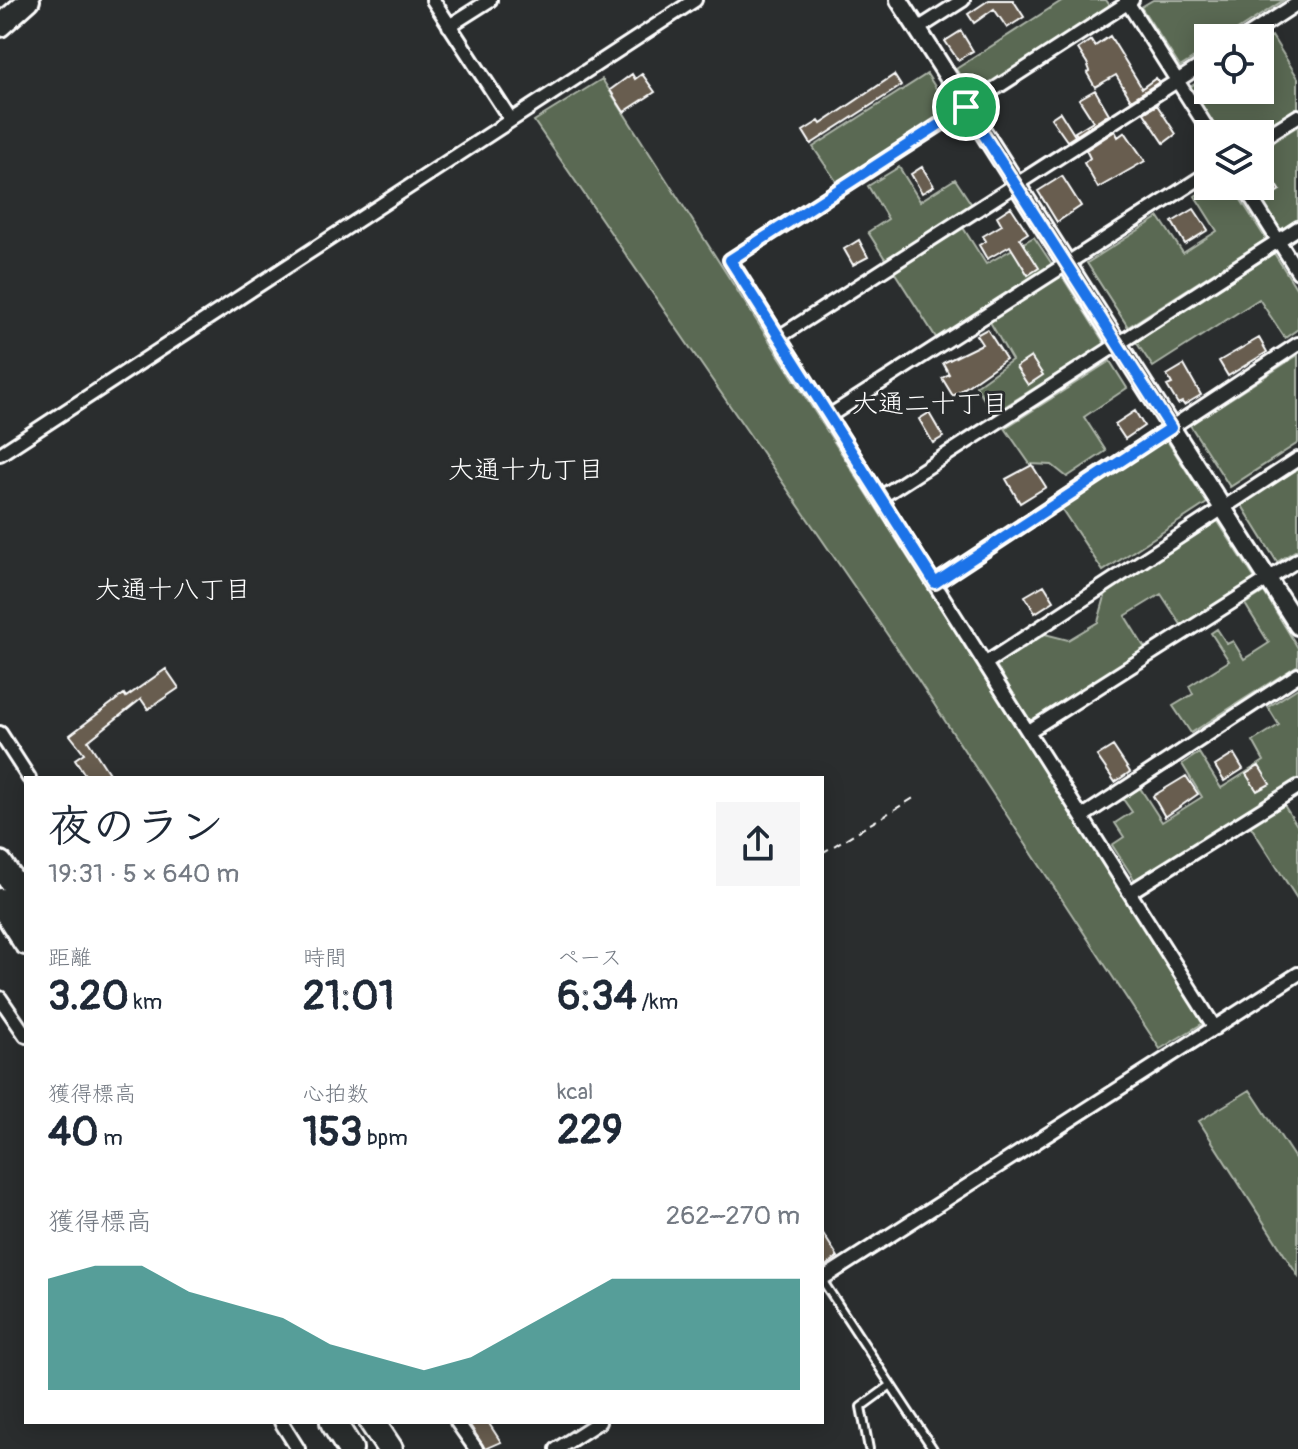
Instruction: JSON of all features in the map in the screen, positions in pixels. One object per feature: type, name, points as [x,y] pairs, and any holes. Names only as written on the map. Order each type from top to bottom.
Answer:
[{"type":"highway","points":[[0,26],[29,0]]},
{"type":"highway","points":[[0,864],[24,899]]},
{"type":"highway","points":[[0,901],[24,939]]},
{"type":"highway","points":[[334,1424],[350,1449]]},
{"type":"highway","points":[[373,1424],[390,1449]]},
{"type":"street","points":[[433,0],[511,120]]},
{"type":"street","points":[[449,26],[490,0]]},
{"type":"street","points":[[0,454],[695,0]]},
{"type":"street","points":[[899,0],[1298,626]]},
{"type":"street","points":[[916,30],[963,0]]},
{"type":"street","points":[[1202,120],[1129,1],[730,260],[1215,1028]]},
{"type":"street","points":[[1266,24],[1298,3]]},
{"type":"street","points":[[779,337],[1194,70]]},
{"type":"street","points":[[1274,131],[1298,116]]},
{"type":"street","points":[[829,416],[1194,182]]},
{"type":"street","points":[[1253,200],[1298,272]]},
{"type":"street","points":[[881,497],[1298,228]]},
{"type":"street","points":[[935,583],[1298,344]]},
{"type":"street","points":[[986,663],[1298,459]]},
{"type":"street","points":[[1029,731],[1298,560]]},
{"type":"street","points":[[1083,816],[1298,675]]},
{"type":"street","points":[[0,733],[28,776]]},
{"type":"street","points":[[1130,892],[1298,787]]},
{"type":"street","points":[[824,1278],[1298,974]]},
{"type":"street","points":[[0,998],[24,1033]]},
{"type":"street","points":[[282,1424],[298,1449]]},
{"type":"street","points":[[458,1424],[476,1449]]},
{"type":"street","points":[[557,1449],[596,1424]]},
{"type":"lane","points":[[824,1282],[933,1449]]},
{"type":"lane","points":[[869,1449],[861,1407],[891,1385]]},
{"type":"path","points":[[824,852],[917,796]]},
{"type":"green space","points":[[1063,0],[1106,0],[1111,7],[973,96],[956,69]]},
{"type":"green space","points":[[1153,0],[1284,0],[1247,24],[1194,24],[1194,58],[1180,67],[1141,7]]},
{"type":"green space","points":[[1274,39],[1298,78],[1298,108],[1274,123],[1274,120],[1208,120],[1198,104],[1274,104]]},
{"type":"green space","points":[[927,74],[951,112],[838,184],[813,147]]},
{"type":"green space","points":[[602,79],[1205,1022],[1160,1049],[911,669],[534,121]]},
{"type":"green space","points":[[1298,126],[1298,221],[1280,233],[1259,200],[1274,200],[1274,141]]},
{"type":"green space","points":[[899,167],[920,201],[955,179],[972,205],[887,262],[868,232],[888,219],[868,186]]},
{"type":"green space","points":[[1198,200],[1241,200],[1266,239],[1128,327],[1087,263],[1159,217],[1183,253],[1217,231]]},
{"type":"green space","points":[[962,226],[986,264],[1034,237],[1052,264],[937,339],[893,270]]},
{"type":"green space","points":[[1274,253],[1298,291],[1298,329],[1285,338],[1259,299],[1153,367],[1136,342]]},
{"type":"green space","points":[[1060,273],[1105,344],[993,414],[976,386],[1012,360],[990,322]]},
{"type":"green space","points":[[1298,355],[1298,443],[1230,487],[1190,425]]},
{"type":"green space","points":[[1110,361],[1127,388],[1084,417],[1106,451],[1067,477],[1052,465],[1030,464],[1005,428]]},
{"type":"green space","points":[[1166,439],[1207,503],[1103,571],[1061,508]]},
{"type":"green space","points":[[1298,469],[1298,549],[1277,562],[1241,504]]},
{"type":"green space","points":[[1217,520],[1255,579],[1182,626],[1161,594],[1125,616],[1146,650],[1031,722],[994,662],[1041,633],[1068,640],[1098,622],[1106,593]]},
{"type":"green space","points":[[1264,592],[1298,648],[1298,665],[1191,733],[1173,706],[1193,694],[1189,686],[1229,661],[1211,633],[1217,629],[1227,644],[1233,641],[1244,659],[1269,643],[1245,604]]},
{"type":"green space","points":[[1298,688],[1298,780],[1136,882],[1112,845],[1124,837],[1115,823],[1132,812],[1123,799],[1140,788],[1162,822],[1202,797],[1182,764],[1199,753],[1221,788],[1264,761],[1253,741],[1279,725],[1268,707]]},
{"type":"green space","points":[[1282,802],[1298,827],[1298,900],[1248,822]]},
{"type":"green space","points":[[1250,1090],[1298,1163],[1298,1276],[1199,1121]]},
{"type":"building","points":[[989,0],[1013,0],[1024,17],[1007,28],[994,9],[974,23],[968,14]]},
{"type":"building","points":[[961,31],[973,51],[958,60],[945,41]]},
{"type":"building","points":[[1110,36],[1142,88],[1156,78],[1159,82],[1131,100],[1116,75],[1095,87],[1087,73],[1090,71],[1087,63],[1078,49],[1091,40],[1095,46]]},
{"type":"building","points":[[632,74],[635,79],[642,74],[655,92],[624,112],[610,90]]},
{"type":"building","points":[[894,75],[901,86],[811,144],[803,131],[819,121],[821,124]]},
{"type":"building","points":[[1095,90],[1109,114],[1077,135],[1075,132],[1093,121],[1079,99]]},
{"type":"building","points":[[1157,105],[1176,134],[1164,143],[1144,113]]},
{"type":"building","points":[[1060,112],[1075,136],[1067,141],[1051,118]]},
{"type":"building","points":[[1115,131],[1118,137],[1125,132],[1145,161],[1098,188],[1084,163],[1090,158],[1086,150]]},
{"type":"building","points":[[922,167],[934,186],[922,193],[911,174]]},
{"type":"building","points":[[1062,176],[1081,206],[1057,222],[1038,191]]},
{"type":"building","points":[[1011,207],[1028,233],[1020,238],[1039,268],[1028,275],[1010,246],[987,259],[979,245],[986,241],[983,236],[1002,225],[997,216]]},
{"type":"building","points":[[1194,209],[1208,230],[1185,244],[1172,222]]},
{"type":"building","points":[[859,240],[868,257],[853,265],[844,249]]},
{"type":"building","points":[[987,329],[1006,359],[953,396],[942,378],[949,374],[943,363],[982,344],[976,335]]},
{"type":"building","points":[[1259,338],[1267,352],[1228,376],[1219,361]]},
{"type":"building","points":[[1031,357],[1043,375],[1028,385],[1016,367]]},
{"type":"building","points":[[1184,365],[1201,395],[1184,405],[1182,402],[1178,404],[1167,386],[1172,384],[1167,375]]},
{"type":"building","points":[[1135,411],[1144,426],[1125,439],[1115,424]]},
{"type":"building","points":[[929,413],[943,437],[933,443],[919,419]]},
{"type":"building","points":[[1032,465],[1046,487],[1020,503],[1006,479]]},
{"type":"building","points":[[1044,585],[1054,601],[1035,613],[1025,596]]},
{"type":"building","points":[[166,669],[179,688],[148,709],[141,699],[88,741],[111,776],[86,776],[75,759],[84,753],[70,735],[124,694],[126,697]]},
{"type":"building","points":[[1113,746],[1130,772],[1115,782],[1097,756]]},
{"type":"building","points":[[1234,754],[1243,769],[1224,781],[1215,766]]},
{"type":"building","points":[[1259,766],[1270,784],[1257,791],[1246,774]]},
{"type":"building","points":[[1186,776],[1198,794],[1165,817],[1153,796]]},
{"type":"building","points":[[824,1235],[838,1257],[824,1267]]},
{"type":"building","points":[[469,1424],[489,1424],[501,1442],[485,1449]]},
{"type":"district","name":"大通二十丁目","points":[[930,403]]},
{"type":"district","name":"大通十九丁目","points":[[526,469]]},
{"type":"district","name":"大通十八丁目","points":[[173,589]]},
{"type":"route","points":[[966,107],[1171,428],[935,583],[730,260],[966,107]]}]
